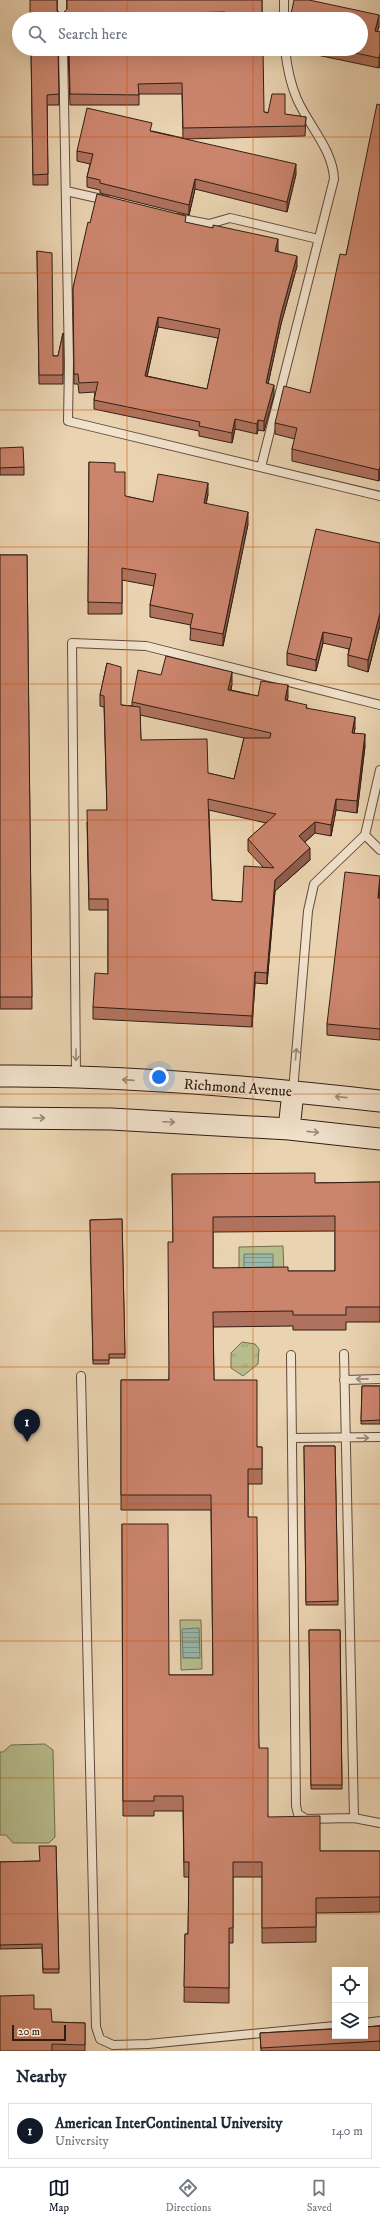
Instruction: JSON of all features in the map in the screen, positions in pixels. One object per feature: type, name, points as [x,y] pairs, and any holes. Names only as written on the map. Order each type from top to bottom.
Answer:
[{"type":"main road","name":"Richmond Avenue","points":[[0,1076],[76,1076],[293,1092],[380,1101]]},
{"type":"main road","points":[[289,1130],[293,1092]]},
{"type":"main road","points":[[0,1118],[111,1119],[289,1130],[380,1140]]},
{"type":"lane","points":[[62,0],[62,12]]},
{"type":"lane","points":[[284,0],[284,12]]},
{"type":"lane","points":[[63,56],[68,421],[380,496]]},
{"type":"lane","points":[[261,467],[334,179],[334,165],[298,100],[289,75],[286,56]]},
{"type":"lane","points":[[66,191],[111,202]]},
{"type":"lane","points":[[171,216],[209,224],[230,218],[318,239]]},
{"type":"lane","points":[[76,1076],[72,643],[146,646],[380,705]]},
{"type":"lane","points":[[293,1092],[308,911],[314,884],[365,835],[380,770]]},
{"type":"lane","points":[[365,835],[380,850]]},
{"type":"lane","points":[[291,1354],[296,1806],[298,1814],[306,1819],[354,1818],[380,1823]]},
{"type":"lane","points":[[344,1354],[354,1818]]},
{"type":"lane","points":[[81,1376],[96,2027],[100,2039],[113,2045],[148,2044],[332,2026]]},
{"type":"lane","points":[[344,1380],[380,1379]]},
{"type":"lane","points":[[292,1438],[380,1437]]},
{"type":"lane","points":[[368,2023],[380,2021]]},
{"type":"green space","points":[[283,1246],[284,1274],[239,1274],[239,1247]]},
{"type":"green space","points":[[242,1342],[255,1344],[259,1349],[258,1364],[243,1376],[231,1368],[231,1353]]},
{"type":"green space","points":[[180,1620],[201,1620],[202,1669],[181,1670]]},
{"type":"green space","points":[[45,1744],[53,1750],[55,1837],[49,1843],[13,1843],[6,1835],[0,1835],[0,1752],[3,1752],[11,1745]]},
{"type":"shaded area","points":[[244,1254],[273,1254],[273,1271],[244,1272]]},
{"type":"shaded area","points":[[199,1628],[200,1658],[183,1658],[182,1629]]},
{"type":"building","points":[[30,0],[57,0],[57,11],[59,12],[30,12]]},
{"type":"building","points":[[67,0],[262,0],[262,12],[64,12],[67,9]]},
{"type":"building","points":[[294,0],[309,0],[365,12],[291,12]]},
{"type":"building","points":[[368,13],[379,15],[375,31],[380,32],[379,58],[368,56]]},
{"type":"building","points":[[31,56],[58,56],[59,94],[47,95],[48,174],[33,175]]},
{"type":"building","points":[[69,56],[263,56],[264,112],[268,113],[272,94],[285,94],[285,114],[306,117],[305,126],[183,128],[182,83],[138,84],[139,95],[70,94]]},
{"type":"building","points":[[377,104],[380,105],[379,470],[292,449],[297,428],[275,423],[284,386],[310,393],[340,254],[346,255]]},
{"type":"building","points":[[87,108],[152,123],[150,131],[296,164],[287,202],[195,179],[189,205],[100,183],[100,180],[87,177],[93,154],[77,151]]},
{"type":"building","points":[[97,194],[186,216],[185,222],[213,228],[213,225],[278,239],[275,251],[297,256],[281,314],[266,383],[274,385],[264,421],[258,420],[257,424],[235,419],[232,433],[199,426],[200,422],[94,400],[98,382],[79,383],[78,374],[74,374],[73,288],[88,222],[90,223]],"holes":[[[158,317],[220,329],[207,389],[145,376]]]},
{"type":"building","points":[[37,251],[52,253],[53,356],[58,356],[63,333],[63,375],[39,375]]},
{"type":"building","points":[[23,447],[24,467],[0,468],[0,448]]},
{"type":"building","points":[[89,462],[115,463],[115,472],[125,472],[125,496],[153,502],[158,474],[208,483],[204,503],[248,512],[223,634],[190,628],[193,614],[150,605],[156,574],[122,568],[122,603],[88,602]]},
{"type":"building","points":[[316,529],[380,543],[380,613],[368,660],[348,655],[352,638],[323,632],[316,660],[287,653]]},
{"type":"building","points":[[0,555],[27,555],[32,997],[0,997]]},
{"type":"building","points":[[166,656],[232,672],[228,690],[258,696],[261,681],[288,685],[285,700],[307,705],[306,708],[355,717],[352,733],[365,734],[357,801],[336,799],[331,825],[315,822],[299,836],[310,848],[275,880],[267,973],[255,972],[252,1016],[93,1007],[95,973],[108,974],[108,899],[89,899],[87,810],[107,810],[104,696],[100,695],[107,663],[121,667],[121,705],[140,707],[141,740],[207,739],[208,773],[234,779],[244,738],[270,738],[271,733],[132,702],[138,670],[161,675]],"holes":[[[208,799],[276,814],[248,839],[274,868],[244,866],[242,902],[212,900]]]},
{"type":"building","points":[[345,872],[380,876],[378,898],[380,898],[380,1029],[327,1024]]},
{"type":"building","points":[[315,1173],[315,1183],[380,1182],[380,1307],[346,1307],[346,1315],[293,1315],[293,1311],[213,1312],[214,1380],[257,1380],[257,1447],[262,1447],[262,1469],[248,1469],[248,1517],[257,1517],[259,1748],[268,1748],[268,1817],[320,1816],[320,1851],[380,1851],[380,1897],[316,1898],[316,1927],[262,1928],[262,1862],[233,1862],[233,1928],[229,1928],[229,1988],[184,1987],[185,1934],[188,1934],[189,1862],[184,1862],[183,1796],[154,1796],[154,1801],[123,1801],[122,1524],[168,1524],[169,1675],[213,1675],[211,1495],[121,1495],[121,1380],[169,1380],[168,1242],[173,1242],[172,1174]],"holes":[[[335,1216],[335,1271],[288,1271],[288,1267],[213,1268],[213,1217]]]},
{"type":"building","points":[[122,1219],[125,1354],[109,1354],[109,1360],[93,1360],[90,1220]]},
{"type":"building","points":[[362,1386],[380,1386],[380,1420],[361,1421]]},
{"type":"building","points":[[304,1446],[335,1446],[338,1601],[306,1602]]},
{"type":"building","points":[[309,1630],[340,1630],[342,1785],[311,1785]]},
{"type":"building","points":[[39,1846],[56,1846],[59,1969],[43,1969],[42,1944],[0,1945],[0,1862],[40,1861]]},
{"type":"building","points":[[34,1995],[34,2009],[51,2009],[52,2022],[85,2023],[85,2045],[52,2044],[52,2051],[0,2051],[0,1996]]},
{"type":"building","points":[[380,2026],[380,2041],[261,2048],[260,2033],[332,2029],[332,2039],[368,2039],[368,2027]]},
{"type":"place","name":"American InterContinental University","points":[[27,1442]]}]
